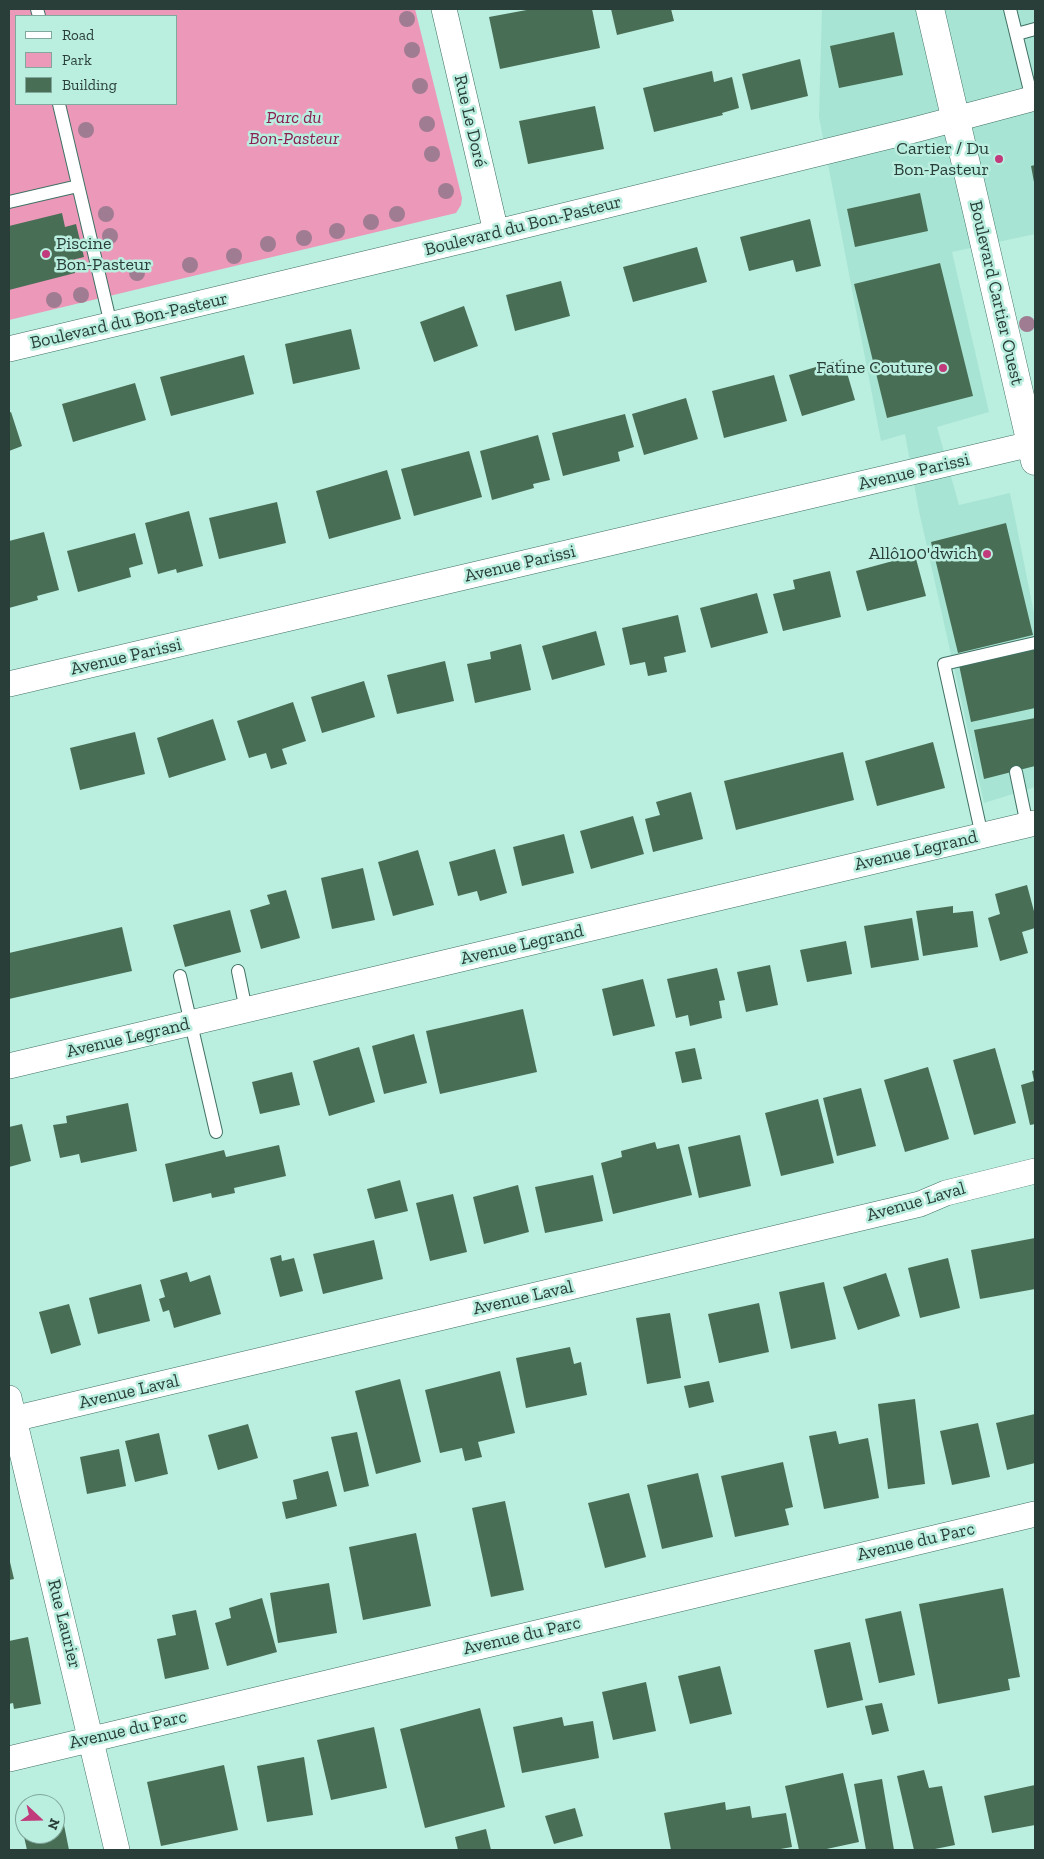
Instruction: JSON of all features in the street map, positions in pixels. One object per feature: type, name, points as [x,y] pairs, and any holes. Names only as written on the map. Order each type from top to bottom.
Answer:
[{"type":"street","name":"Rue Le Doré","points":[[444,9],[496,232]]},
{"type":"street","name":"Boulevard Cartier Ouest","points":[[930,9],[955,118],[1030,416],[1033,452]]},
{"type":"street","name":"Boulevard du Bon-Pasteur","points":[[9,350],[914,130],[1034,99]]},
{"type":"street","name":"Avenue Parissi","points":[[9,684],[1033,452]]},
{"type":"street","name":"Avenue Legrand","points":[[9,1066],[1031,824]]},
{"type":"street","name":"Avenue Laval","points":[[10,1412],[920,1204],[946,1193],[1035,1171]]},
{"type":"street","name":"Rue Laurier","points":[[10,1412],[92,1739],[117,1850]]},
{"type":"street","name":"Avenue du Parc","points":[[9,1759],[1035,1514]]},
{"type":"lane","points":[[1010,9],[1034,99]]},
{"type":"lane","points":[[1017,34],[1035,29]]},
{"type":"lane","points":[[59,105],[111,325]]},
{"type":"lane","points":[[9,202],[78,186]]},
{"type":"lane","points":[[982,836],[944,664],[1035,643]]},
{"type":"lane","points":[[1016,772],[1031,824]]},
{"type":"lane","points":[[238,971],[246,1010]]},
{"type":"lane","points":[[180,976],[216,1132]]},
{"type":"shaded area","points":[[822,9],[1035,9],[1035,234],[952,252],[989,412],[937,427],[959,505],[1010,493],[1035,618],[1035,787],[984,803],[919,511],[905,434],[881,441],[819,117]]},
{"type":"green space","name":"Parc du Bon-Pasteur","points":[[9,9],[415,9],[462,198],[461,205],[456,213],[9,320]]},
{"type":"building","points":[[532,9],[592,9],[600,48],[500,69],[489,17]]},
{"type":"building","points":[[611,9],[671,9],[674,21],[617,35]]},
{"type":"building","points":[[894,32],[903,75],[839,88],[830,46]]},
{"type":"building","points":[[800,59],[808,96],[751,110],[742,74]]},
{"type":"building","points":[[712,71],[714,82],[732,77],[739,108],[722,113],[723,115],[654,132],[643,88]]},
{"type":"building","points":[[595,106],[604,149],[528,164],[519,121]]},
{"type":"building","points":[[1035,165],[1035,182],[1034,182],[1031,166]]},
{"type":"building","points":[[920,193],[928,231],[855,247],[847,209]]},
{"type":"building","name":"Piscine Bon-Pasteur","points":[[62,213],[65,227],[76,224],[84,257],[72,260],[75,273],[9,290],[9,226]]},
{"type":"building","points":[[810,219],[821,266],[796,272],[793,260],[749,271],[740,237]]},
{"type":"building","points":[[697,247],[707,282],[633,302],[623,267]]},
{"type":"building","points":[[940,263],[973,396],[887,418],[854,284]]},
{"type":"building","points":[[561,281],[570,316],[515,331],[506,295]]},
{"type":"building","points":[[464,306],[478,346],[434,362],[420,322]]},
{"type":"building","points":[[351,329],[360,369],[293,384],[285,344]]},
{"type":"building","points":[[244,355],[254,394],[171,416],[160,377]]},
{"type":"building","points":[[843,359],[855,400],[802,416],[789,375]]},
{"type":"building","points":[[774,375],[787,421],[724,438],[712,391]]},
{"type":"building","points":[[135,383],[146,420],[73,442],[62,404]]},
{"type":"building","points":[[686,398],[698,439],[644,455],[632,414]]},
{"type":"building","points":[[11,412],[22,446],[9,451],[9,413]]},
{"type":"building","points":[[625,414],[634,447],[618,452],[620,461],[563,476],[552,433]]},
{"type":"building","points":[[538,435],[550,480],[533,484],[534,488],[492,500],[480,451]]},
{"type":"building","points":[[469,451],[482,497],[414,516],[401,469]]},
{"type":"building","points":[[387,470],[401,519],[329,539],[316,491]]},
{"type":"building","points":[[277,502],[286,543],[219,559],[209,518]]},
{"type":"building","points":[[189,511],[203,566],[177,573],[176,569],[158,574],[145,523]]},
{"type":"building","points":[[1006,523],[1033,635],[958,653],[931,542]]},
{"type":"building","points":[[44,532],[59,590],[37,596],[38,600],[9,608],[9,541]]},
{"type":"building","points":[[135,533],[143,564],[129,568],[131,577],[78,592],[67,551]]},
{"type":"building","points":[[915,555],[926,596],[867,611],[856,571]]},
{"type":"building","points":[[830,571],[841,617],[783,631],[773,594],[795,589],[793,580]]},
{"type":"building","points":[[757,593],[768,633],[711,648],[700,608]]},
{"type":"building","points":[[678,615],[686,652],[664,657],[667,672],[648,676],[645,662],[630,665],[622,628]]},
{"type":"building","points":[[596,631],[605,665],[552,680],[542,646]]},
{"type":"building","points":[[521,644],[531,690],[475,703],[467,664],[491,659],[490,652]]},
{"type":"building","points":[[1035,649],[1035,708],[971,722],[959,665]]},
{"type":"building","points":[[445,661],[454,701],[397,714],[387,675]]},
{"type":"building","points":[[364,681],[375,717],[322,733],[311,697]]},
{"type":"building","points":[[293,702],[306,741],[282,749],[287,764],[271,769],[266,753],[249,758],[237,721]]},
{"type":"building","points":[[1035,718],[1035,766],[984,779],[974,730]]},
{"type":"building","points":[[213,719],[226,760],[169,778],[157,738]]},
{"type":"building","points":[[135,732],[145,774],[80,790],[70,748]]},
{"type":"building","points":[[933,742],[945,788],[877,806],[865,761]]},
{"type":"building","points":[[843,752],[854,800],[736,830],[724,781]]},
{"type":"building","points":[[691,792],[703,839],[653,852],[645,819],[660,815],[656,802]]},
{"type":"building","points":[[633,816],[644,854],[591,869],[580,831]]},
{"type":"building","points":[[564,834],[574,873],[522,886],[513,847]]},
{"type":"building","points":[[495,849],[507,893],[480,901],[477,891],[458,896],[449,862]]},
{"type":"building","points":[[418,850],[434,905],[393,916],[378,862]]},
{"type":"building","points":[[363,868],[375,920],[332,929],[321,878]]},
{"type":"building","points":[[1027,885],[1035,915],[1035,928],[1022,932],[1028,953],[1000,961],[988,918],[1000,914],[995,894]]},
{"type":"building","points":[[286,890],[300,938],[261,949],[250,910],[270,904],[267,895]]},
{"type":"building","points":[[953,906],[953,913],[973,911],[978,947],[923,956],[916,911]]},
{"type":"building","points":[[230,910],[241,952],[185,967],[173,925]]},
{"type":"building","points":[[912,918],[919,960],[871,968],[864,926]]},
{"type":"building","points":[[122,927],[132,971],[9,999],[9,953]]},
{"type":"building","points":[[846,941],[852,974],[807,982],[800,950]]},
{"type":"building","points":[[770,965],[778,1005],[746,1012],[737,972]]},
{"type":"building","points":[[717,968],[725,1000],[719,1001],[722,1018],[690,1026],[688,1015],[676,1018],[667,979]]},
{"type":"building","points":[[643,979],[655,1026],[613,1036],[602,989]]},
{"type":"building","points":[[523,1009],[537,1072],[440,1094],[426,1031]]},
{"type":"building","points":[[414,1034],[427,1083],[384,1094],[372,1046]]},
{"type":"building","points":[[359,1047],[375,1102],[329,1116],[313,1061]]},
{"type":"building","points":[[695,1048],[702,1079],[682,1083],[675,1052]]},
{"type":"building","points":[[995,1048],[1016,1123],[974,1135],[953,1060]]},
{"type":"building","points":[[928,1067],[949,1139],[905,1152],[884,1080]]},
{"type":"building","points":[[1035,1070],[1035,1124],[1030,1125],[1021,1085],[1034,1081],[1032,1071]]},
{"type":"building","points":[[292,1072],[300,1105],[260,1114],[252,1082]]},
{"type":"building","points":[[861,1088],[876,1146],[837,1156],[823,1098]]},
{"type":"building","points":[[818,1099],[834,1163],[781,1176],[765,1113]]},
{"type":"building","points":[[128,1103],[137,1151],[81,1163],[79,1154],[60,1158],[53,1125],[67,1123],[66,1116]]},
{"type":"building","points":[[22,1124],[31,1161],[9,1167],[9,1127]]},
{"type":"building","points":[[740,1135],[751,1186],[699,1198],[688,1147]]},
{"type":"building","points":[[655,1142],[657,1149],[679,1144],[692,1195],[613,1214],[601,1163],[622,1157],[621,1151]]},
{"type":"building","points":[[279,1145],[286,1176],[234,1188],[235,1193],[212,1198],[211,1193],[173,1202],[165,1164],[224,1150],[226,1157]]},
{"type":"building","points":[[593,1175],[603,1221],[545,1233],[535,1187]]},
{"type":"building","points":[[400,1180],[408,1211],[375,1219],[367,1189]]},
{"type":"building","points":[[518,1185],[529,1232],[484,1244],[473,1197]]},
{"type":"building","points":[[453,1194],[467,1252],[430,1261],[416,1203]]},
{"type":"building","points":[[1035,1238],[1035,1289],[980,1299],[971,1250]]},
{"type":"building","points":[[374,1240],[383,1279],[323,1294],[313,1254]]},
{"type":"building","points":[[281,1255],[282,1261],[294,1258],[303,1291],[280,1297],[270,1258]]},
{"type":"building","points":[[948,1258],[960,1308],[920,1318],[908,1268]]},
{"type":"building","points":[[187,1272],[190,1282],[210,1275],[221,1314],[174,1328],[169,1310],[163,1312],[159,1299],[165,1297],[160,1280]]},
{"type":"building","points":[[886,1273],[900,1316],[858,1330],[843,1287]]},
{"type":"building","points":[[824,1282],[836,1339],[791,1349],[779,1292]]},
{"type":"building","points":[[141,1284],[150,1321],[98,1334],[89,1298]]},
{"type":"building","points":[[759,1303],[769,1352],[719,1363],[708,1314]]},
{"type":"building","points":[[69,1304],[81,1345],[51,1354],[39,1312]]},
{"type":"building","points":[[670,1313],[681,1378],[647,1384],[636,1318]]},
{"type":"building","points":[[570,1347],[574,1364],[581,1362],[587,1395],[526,1408],[516,1358]]},
{"type":"building","points":[[500,1371],[515,1433],[478,1442],[482,1457],[465,1461],[462,1448],[440,1453],[425,1390]]},
{"type":"building","points":[[400,1379],[421,1462],[376,1474],[355,1391]]},
{"type":"building","points":[[709,1381],[714,1402],[689,1408],[684,1386]]},
{"type":"building","points":[[915,1399],[925,1484],[888,1489],[878,1404]]},
{"type":"building","points":[[1035,1414],[1035,1463],[1007,1470],[996,1423]]},
{"type":"building","points":[[978,1423],[990,1477],[952,1485],[940,1431]]},
{"type":"building","points":[[248,1424],[258,1458],[218,1470],[208,1435]]},
{"type":"building","points":[[836,1431],[839,1444],[868,1438],[879,1498],[824,1509],[809,1436]]},
{"type":"building","points":[[357,1432],[369,1486],[344,1492],[331,1437]]},
{"type":"building","points":[[159,1433],[168,1474],[135,1482],[125,1441]]},
{"type":"building","points":[[119,1449],[126,1486],[87,1494],[80,1457]]},
{"type":"building","points":[[783,1462],[793,1507],[785,1509],[789,1525],[735,1537],[721,1476]]},
{"type":"building","points":[[328,1471],[337,1506],[286,1519],[282,1502],[297,1499],[293,1480]]},
{"type":"building","points":[[698,1473],[713,1537],[662,1549],[647,1485]]},
{"type":"building","points":[[629,1493],[646,1557],[605,1568],[588,1503]]},
{"type":"building","points":[[505,1501],[524,1590],[491,1597],[472,1508]]},
{"type":"building","points":[[416,1533],[431,1606],[363,1620],[349,1547]]},
{"type":"building","points":[[9,1562],[14,1579],[9,1580]]},
{"type":"building","points":[[329,1583],[337,1633],[278,1643],[270,1593]]},
{"type":"building","points":[[1003,1588],[1020,1677],[1008,1679],[1010,1690],[938,1704],[919,1604]]},
{"type":"building","points":[[262,1598],[277,1652],[227,1666],[215,1623],[231,1618],[229,1608]]},
{"type":"building","points":[[196,1610],[209,1669],[165,1679],[157,1639],[176,1635],[172,1615]]},
{"type":"building","points":[[901,1611],[915,1675],[879,1683],[865,1619]]},
{"type":"building","points":[[28,1637],[41,1704],[14,1709],[13,1703],[9,1704],[9,1641]]},
{"type":"building","points":[[850,1642],[863,1700],[827,1708],[814,1650]]},
{"type":"building","points":[[720,1666],[732,1714],[690,1724],[678,1676]]},
{"type":"building","points":[[646,1682],[656,1731],[613,1740],[602,1692]]},
{"type":"building","points":[[882,1703],[889,1731],[872,1735],[865,1706]]},
{"type":"building","points":[[480,1708],[505,1807],[425,1828],[400,1729]]},
{"type":"building","points":[[562,1717],[564,1726],[593,1721],[599,1758],[522,1773],[513,1727]]},
{"type":"building","points":[[374,1727],[387,1788],[331,1800],[317,1740]]},
{"type":"building","points":[[304,1757],[313,1815],[267,1822],[257,1766]]},
{"type":"building","points":[[224,1765],[238,1830],[161,1846],[147,1782]]},
{"type":"building","points":[[924,1770],[929,1788],[942,1786],[955,1845],[930,1850],[914,1850],[897,1776]]},
{"type":"building","points":[[843,1773],[859,1842],[822,1850],[799,1850],[785,1786]]},
{"type":"building","points":[[882,1779],[894,1850],[866,1850],[854,1784]]},
{"type":"building","points":[[1035,1785],[1035,1825],[992,1833],[984,1796]]},
{"type":"building","points":[[725,1802],[726,1810],[750,1806],[752,1818],[786,1813],[792,1847],[775,1850],[671,1850],[664,1813]]},
{"type":"building","points":[[575,1808],[583,1836],[554,1844],[545,1816]]},
{"type":"building","points":[[486,1829],[491,1850],[458,1850],[455,1837]]},
{"type":"building","points":[[65,1830],[69,1850],[27,1850],[26,1844],[65,1844]]},
{"type":"place","name":"Cartier / Du Bon-Pasteur","points":[[999,159]]},
{"type":"place","name":"Piscine Bon-Pasteur","points":[[46,254]]},
{"type":"place","name":"Fatine Couture","points":[[943,368]]},
{"type":"place","name":"Allô100'dwich","points":[[987,554]]}]
